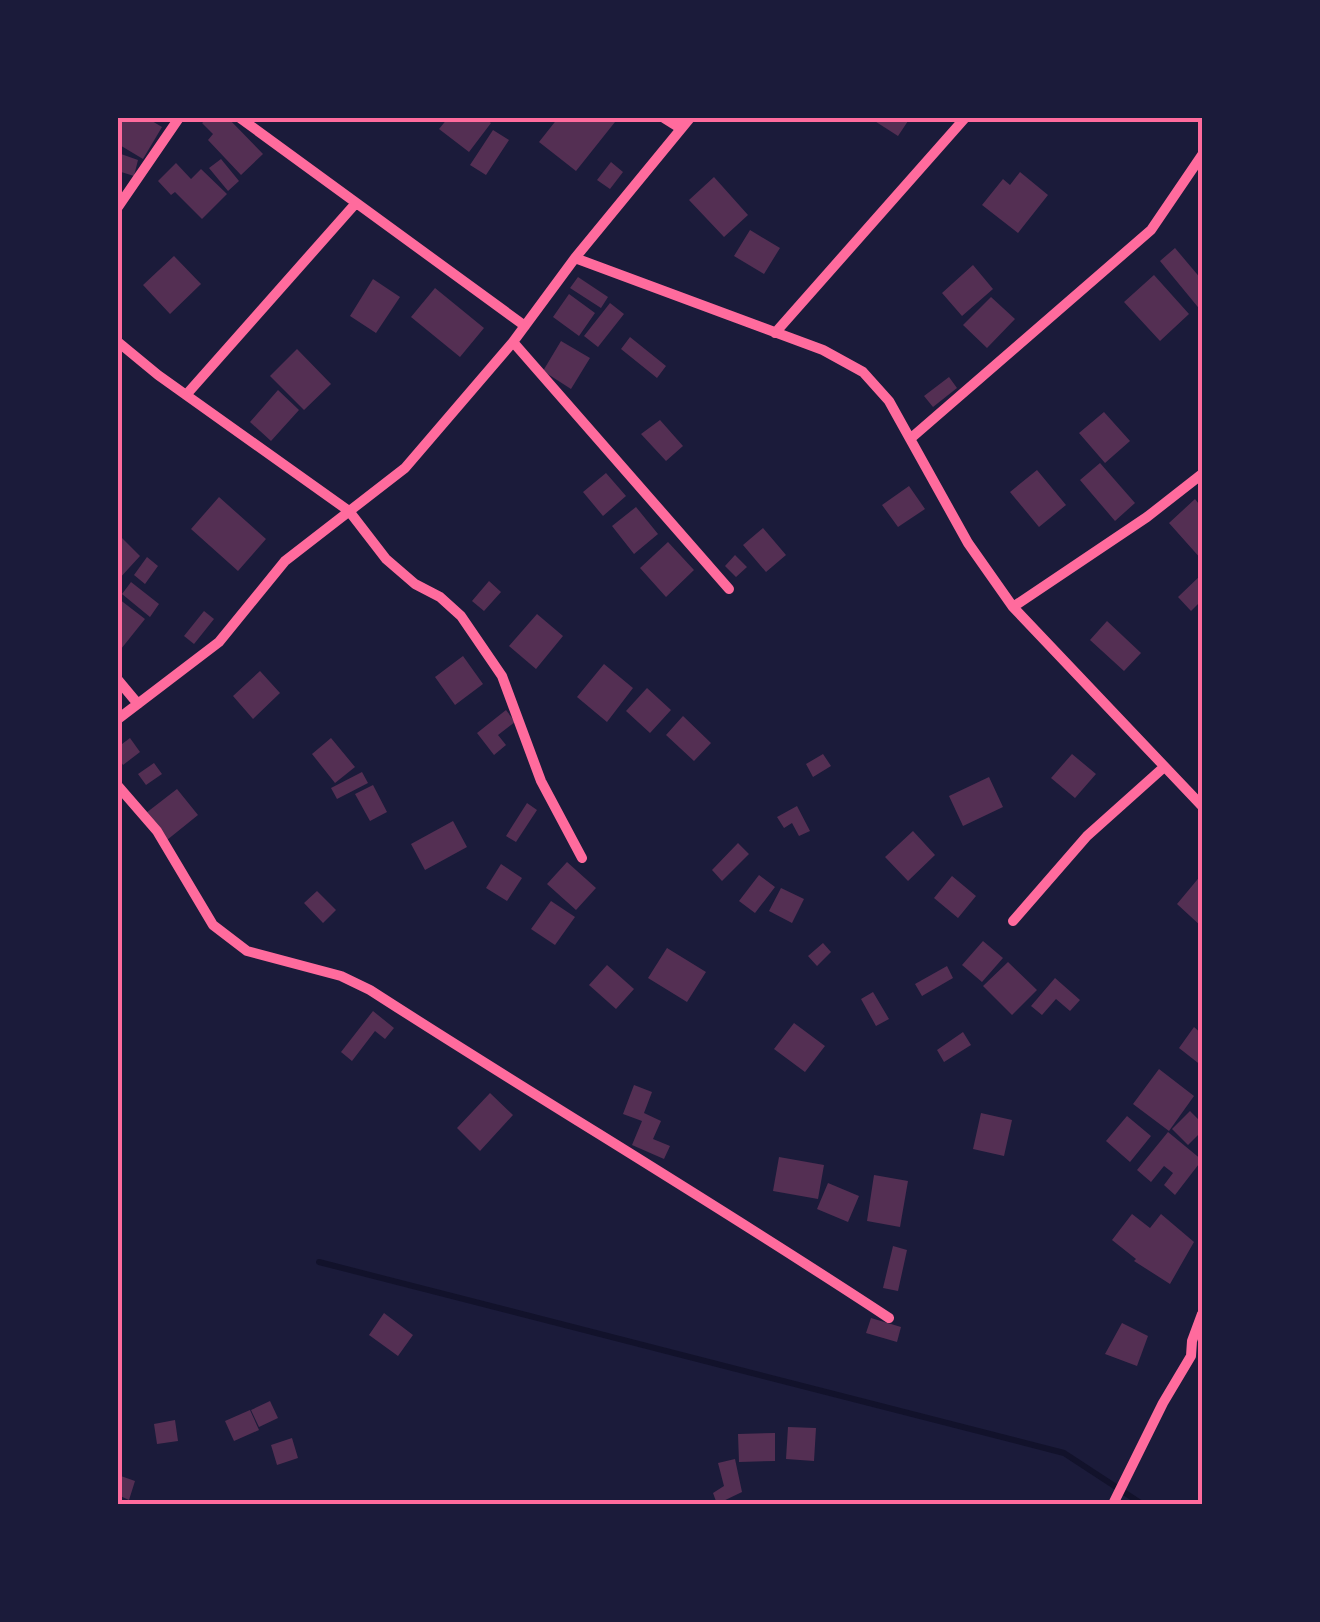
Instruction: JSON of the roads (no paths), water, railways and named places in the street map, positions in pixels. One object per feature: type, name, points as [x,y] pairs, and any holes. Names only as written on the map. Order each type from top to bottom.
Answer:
[{"type":"street","points":[[118,207],[179,118]]},
{"type":"street","points":[[240,118],[524,326]]},
{"type":"street","points":[[664,118],[680,128]]},
{"type":"street","points":[[118,719],[219,642],[284,561],[405,468],[513,342],[575,258],[690,118]]},
{"type":"street","points":[[775,333],[966,118]]},
{"type":"street","points":[[910,439],[1151,230],[1202,156]]},
{"type":"street","points":[[186,395],[356,203]]},
{"type":"street","points":[[575,258],[823,350],[863,372],[889,402],[968,542],[1013,607],[1202,806]]},
{"type":"street","points":[[118,342],[349,511],[386,560],[461,616],[502,676],[541,781],[582,858]]},
{"type":"street","points":[[513,342],[729,589]]},
{"type":"street","points":[[1013,607],[1147,518],[1202,474]]},
{"type":"street","points":[[118,680],[138,704]]},
{"type":"street","points":[[1014,921],[1087,836],[1163,768]]},
{"type":"street","points":[[118,786],[157,830],[213,925],[247,951],[341,976],[370,990],[554,1110],[740,1220],[889,1318]]},
{"type":"street","points":[[1113,1504],[1191,1356],[1202,1314]]},
{"type":"waterway","points":[[319,1262],[1064,1453],[1142,1504]]}]
